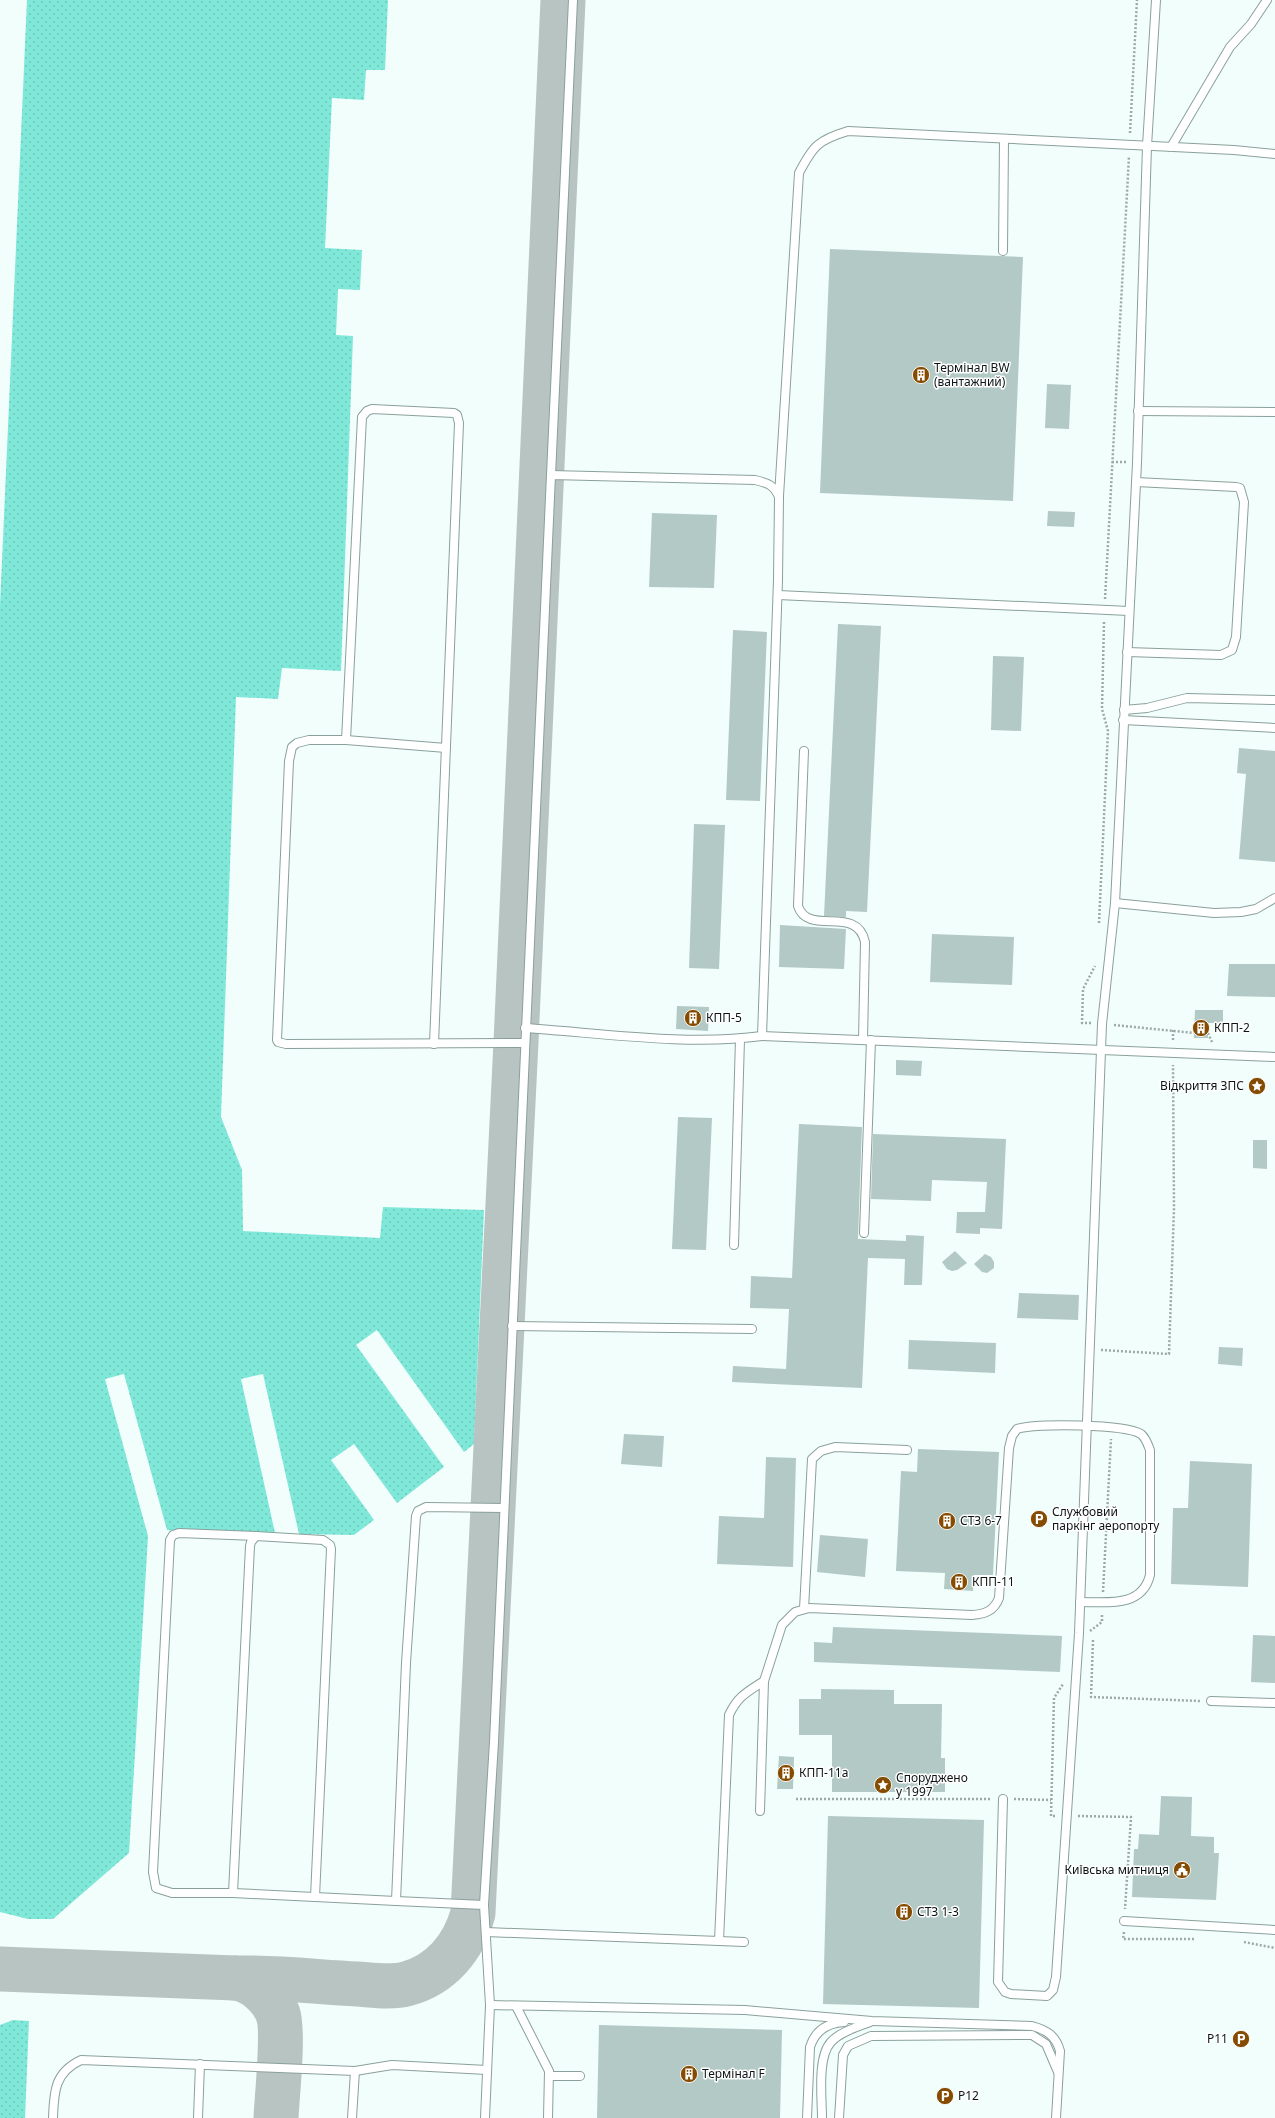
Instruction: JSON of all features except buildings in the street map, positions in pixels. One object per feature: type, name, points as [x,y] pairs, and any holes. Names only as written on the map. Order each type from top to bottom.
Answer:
[{"type":"lane","points":[[485,2118],[490,2005],[484,1905],[494,1742],[525,1028],[573,0]]},
{"type":"lane","points":[[1003,1800],[997,1974],[1001,1988],[1011,1994],[1047,1996],[1053,1990],[1079,1633],[1086,1427],[1091,1350],[1102,1024],[1115,903],[1136,482],[1148,146],[1156,0]]},
{"type":"lane","points":[[1171,147],[1230,47],[1250,24],[1267,0]]},
{"type":"lane","points":[[762,1036],[778,595],[779,497],[799,173],[810,152],[827,137],[848,131],[1130,144],[1275,154]]},
{"type":"lane","points":[[1003,251],[1004,139]]},
{"type":"lane","points":[[346,740],[362,418],[367,411],[372,409],[450,413],[457,415],[459,423],[434,1044]]},
{"type":"lane","points":[[1138,411],[1275,412]]},
{"type":"lane","points":[[551,475],[755,480],[768,483],[775,487],[779,497]]},
{"type":"lane","points":[[1127,652],[1221,655],[1232,650],[1236,637],[1244,502],[1240,488],[1236,486],[1136,482]]},
{"type":"lane","points":[[778,595],[1129,611]]},
{"type":"lane","points":[[1124,710],[1147,708],[1187,698],[1275,700]]},
{"type":"lane","points":[[1123,720],[1275,728]]},
{"type":"lane","points":[[446,748],[346,740],[310,740],[297,743],[292,747],[290,752],[277,1040],[278,1042],[286,1044],[525,1043]]},
{"type":"lane","points":[[804,751],[798,906],[801,913],[808,918],[850,923],[862,933],[865,942],[863,1040]]},
{"type":"lane","points":[[1115,903],[1214,913],[1241,912],[1256,908],[1275,898]]},
{"type":"lane","points":[[525,1028],[677,1039],[740,1039],[762,1036],[1275,1057]]},
{"type":"lane","points":[[734,1245],[740,1039]]},
{"type":"lane","points":[[864,1233],[872,1040]]},
{"type":"lane","points":[[512,1326],[752,1329]]},
{"type":"lane","points":[[760,1811],[764,1681],[782,1626],[795,1612],[822,1608],[972,1615],[989,1612],[999,1598],[1009,1448],[1012,1436],[1017,1428],[1023,1426],[1058,1425],[1112,1428],[1135,1432],[1142,1435],[1150,1450],[1150,1575],[1143,1591],[1136,1597],[1126,1600],[1080,1602]]},
{"type":"lane","points":[[804,1610],[812,1459],[821,1451],[835,1447],[907,1450]]},
{"type":"lane","points":[[396,1901],[407,1656],[416,1516],[418,1511],[426,1506],[504,1508]]},
{"type":"lane","points":[[315,1897],[330,1545],[324,1540],[180,1533],[173,1535],[168,1547],[153,1872],[156,1888],[172,1893],[315,1897],[484,1905]]},
{"type":"lane","points":[[233,1894],[250,1546],[251,1542],[256,1536]]},
{"type":"lane","points":[[719,1941],[729,1715],[737,1700],[764,1681]]},
{"type":"lane","points":[[1211,1701],[1275,1703]]},
{"type":"lane","points":[[1124,1921],[1275,1930]]},
{"type":"lane","points":[[486,1932],[744,1942]]},
{"type":"lane","points":[[490,2005],[745,2010],[872,2021],[1032,2026],[1042,2029],[1057,2042],[1061,2059],[1058,2072],[1056,2118]]},
{"type":"lane","points":[[516,2006],[548,2067],[550,2076],[548,2118]]},
{"type":"lane","points":[[807,2118],[810,2047],[817,2032],[826,2026],[837,2023],[872,2021]]},
{"type":"lane","points":[[822,2118],[823,2060],[826,2050],[831,2042],[839,2036],[872,2021]]},
{"type":"lane","points":[[839,2118],[843,2055],[848,2046],[871,2036],[1032,2035],[1046,2044],[1058,2072]]},
{"type":"lane","points":[[53,2118],[56,2085],[69,2066],[80,2060],[354,2071],[392,2065],[487,2070]]},
{"type":"lane","points":[[198,2118],[200,2064]]},
{"type":"lane","points":[[352,2118],[354,2071]]},
{"type":"lane","points":[[550,2076],[580,2076]]},
{"type":"path","points":[[1099,925],[1108,731],[1102,709],[1105,610],[1137,0]]},
{"type":"path","points":[[1096,962],[1083,989],[1082,1023],[1194,1033]]},
{"type":"path","points":[[1091,1350],[1169,1354],[1174,1208],[1173,1030]]},
{"type":"path","points":[[1208,1033],[1213,1043]]},
{"type":"path","points":[[1079,1633],[1093,1631],[1102,1622],[1112,1428]]},
{"type":"path","points":[[1093,1638],[1092,1697],[1211,1701]]},
{"type":"path","points":[[1063,1683],[1054,1698],[1051,1816],[1131,1817],[1123,1939],[1200,1939]]},
{"type":"path","points":[[796,1799],[1051,1800]]},
{"type":"path","points":[[1238,1941],[1275,1948]]},
{"type":"green space","points":[[27,0],[388,0],[385,70],[366,70],[364,100],[332,98],[325,248],[362,250],[360,290],[338,289],[336,335],[353,336],[341,671],[282,668],[278,699],[236,697],[221,1117],[242,1170],[243,1231],[380,1238],[383,1207],[484,1210],[474,1444],[464,1452],[377,1330],[356,1345],[444,1467],[397,1503],[354,1444],[331,1460],[374,1520],[354,1535],[299,1534],[263,1374],[241,1379],[275,1533],[167,1530],[124,1374],[105,1379],[148,1536],[129,1853],[53,1919],[28,1919],[0,1912],[0,606]]},
{"type":"green space","points":[[13,2020],[29,2021],[25,2118],[0,2118],[0,2025]]},
{"type":"taxiway","points":[[235,1978],[281,1979],[382,1986],[406,1984],[419,1980],[430,1974],[449,1958],[464,1937],[473,1913],[516,1042],[563,0]]},
{"type":"taxiway","points":[[0,1969],[235,1978],[248,1982],[261,1990],[271,2001],[278,2014],[280,2023],[280,2064],[276,2118]]},
{"type":"place","name":"Термінал BW (вантажний)","points":[[921,375]]},
{"type":"place","name":"КПП-5","points":[[693,1018]]},
{"type":"place","name":"КПП-2","points":[[1201,1028]]},
{"type":"place","name":"Відкриття ЗПС","points":[[1257,1086]]},
{"type":"place","name":"Службовий паркінг аеропорту","points":[[1039,1519]]},
{"type":"place","name":"СТЗ 6-7","points":[[947,1521]]},
{"type":"place","name":"КПП-11","points":[[959,1582]]},
{"type":"place","name":"КПП-11а","points":[[786,1773]]},
{"type":"place","name":"Споруджено у 1997","points":[[883,1785]]},
{"type":"place","name":"Київська митниця","points":[[1182,1870]]},
{"type":"place","name":"СТЗ 1-3","points":[[904,1912]]},
{"type":"place","name":"P11","points":[[1241,2039]]},
{"type":"place","name":"Термінал F","points":[[689,2074]]},
{"type":"place","name":"P12","points":[[945,2096]]}]
